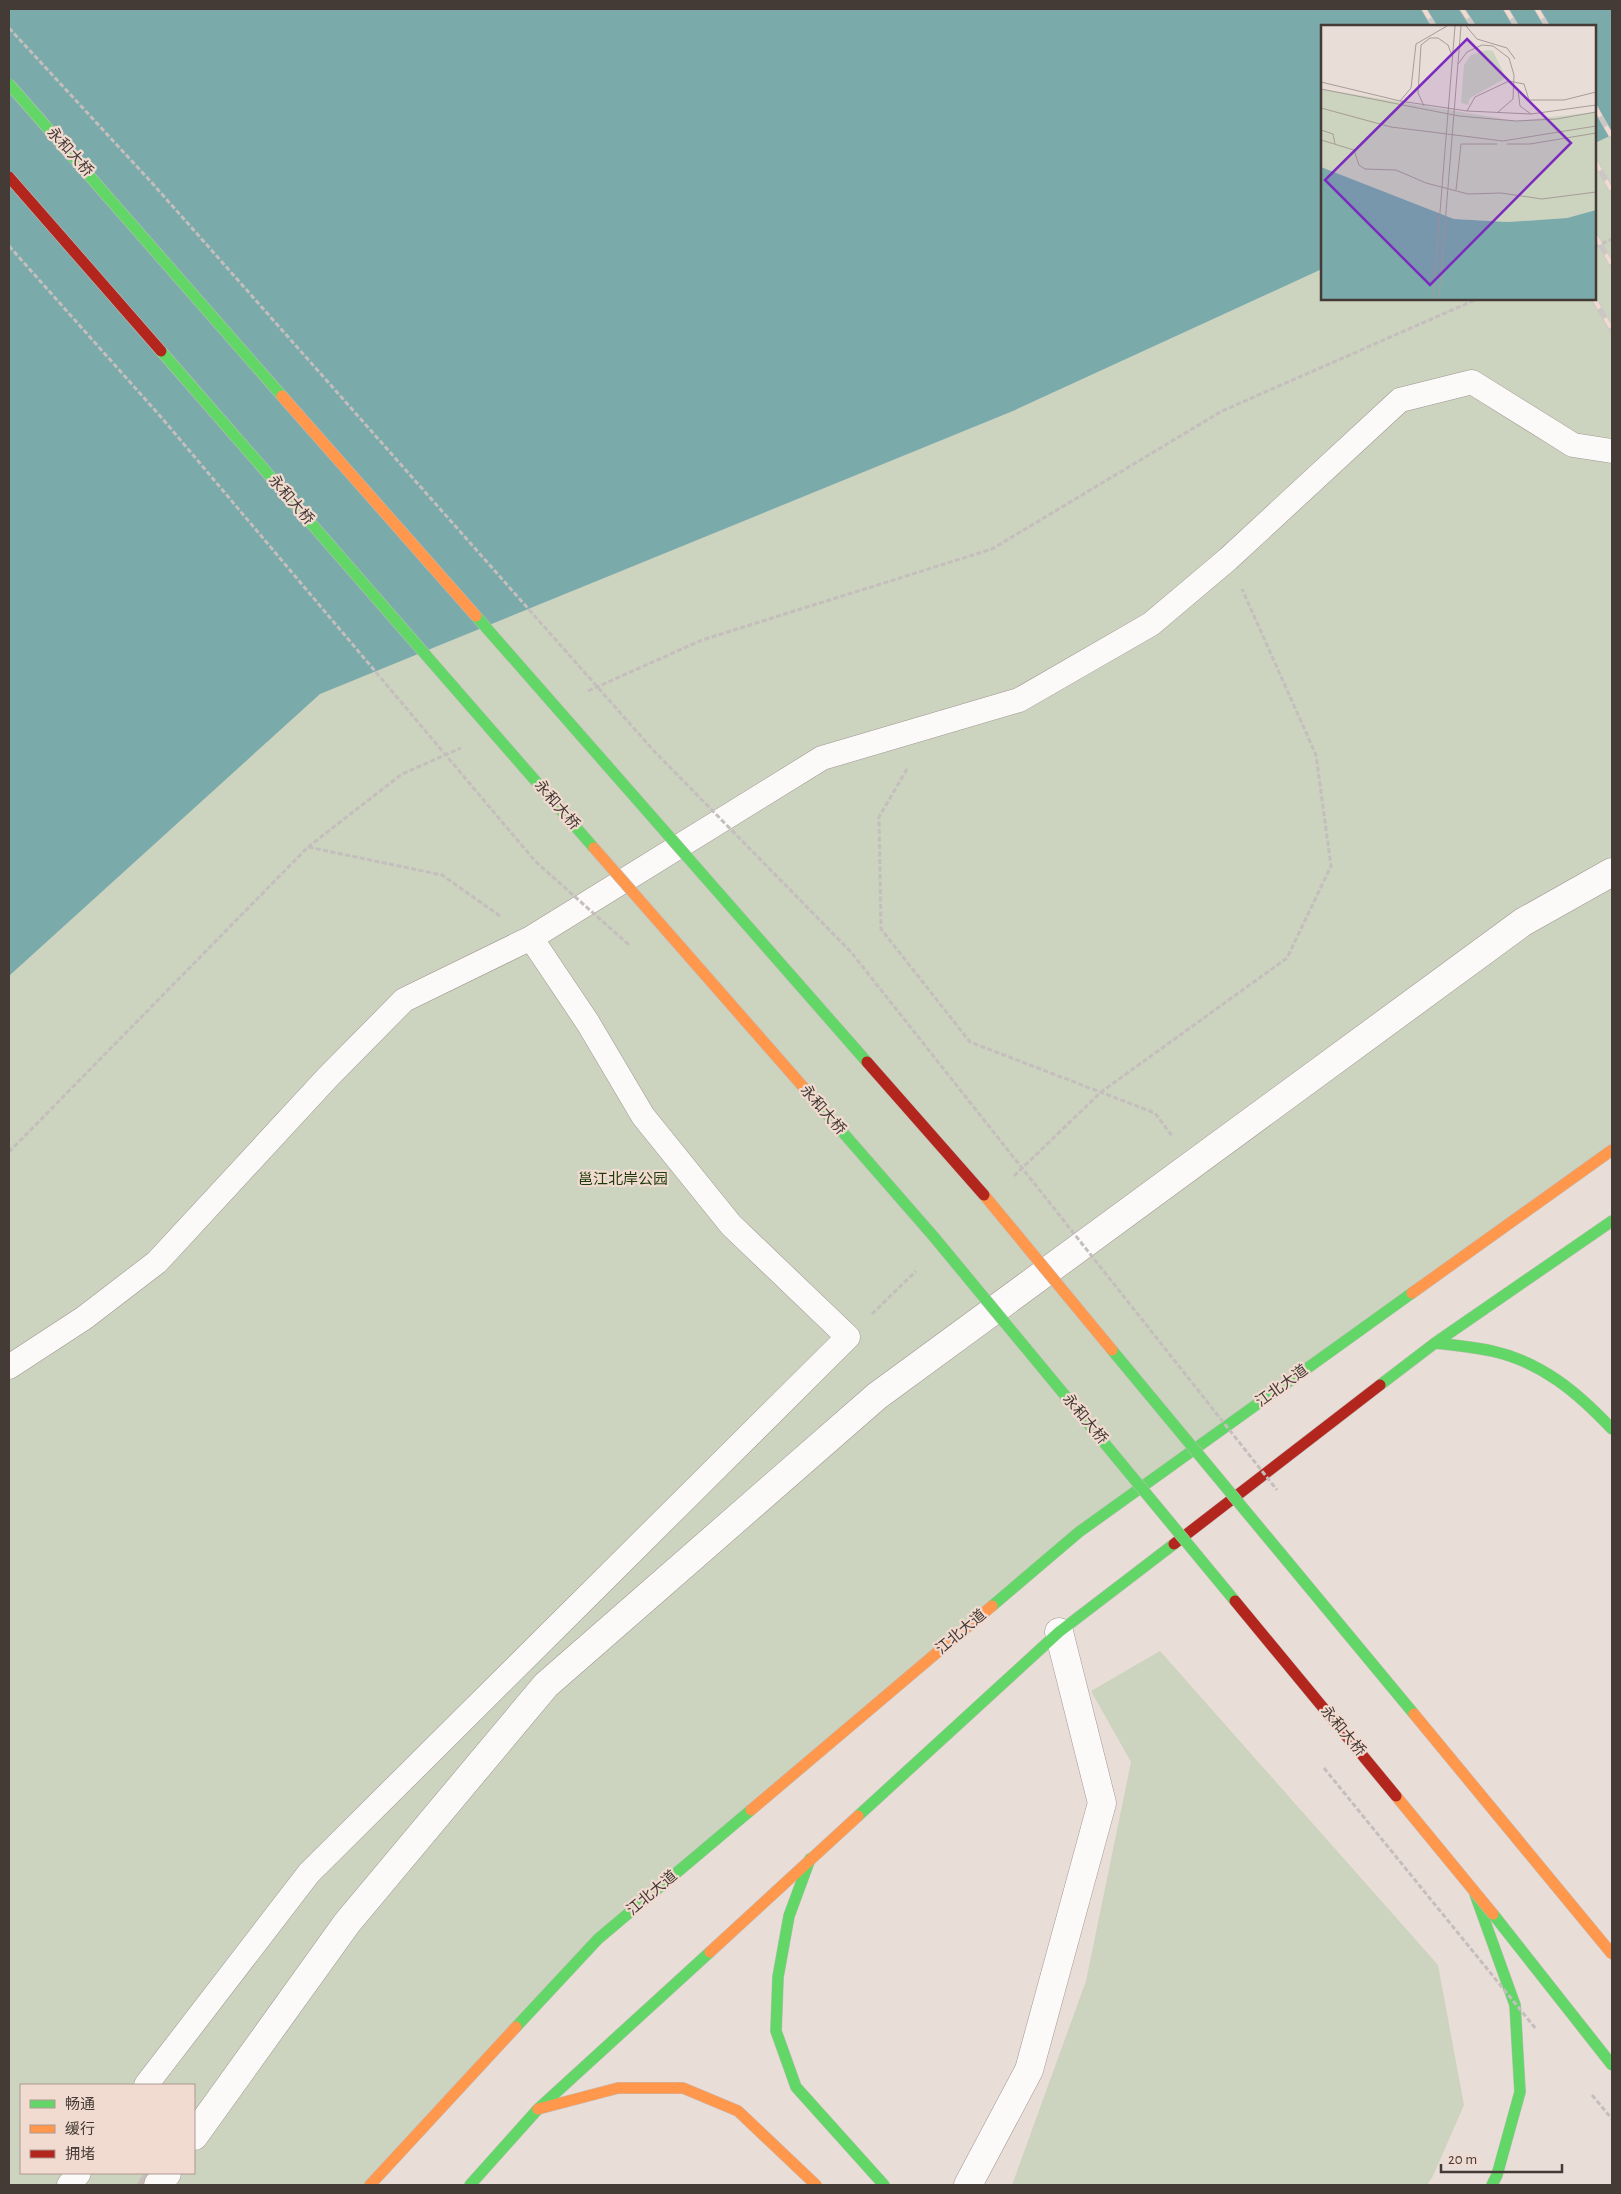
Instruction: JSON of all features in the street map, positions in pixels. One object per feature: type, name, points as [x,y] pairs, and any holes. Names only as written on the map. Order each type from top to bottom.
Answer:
[{"type":"main road","name":"永和大桥","points":[[9,84],[984,1194],[1612,1954]]},
{"type":"main road","name":"永和大桥","points":[[9,177],[934,1237],[1474,1890],[1612,2065]]},
{"type":"main road","name":"江北大道","points":[[370,2185],[598,1939],[1080,1532],[1612,1150]]},
{"type":"main road","points":[[470,2185],[538,2109],[1059,1632],[1435,1343],[1612,1221]]},
{"type":"main road","points":[[1435,1343],[1498,1352],[1543,1369],[1582,1397],[1612,1429]]},
{"type":"main road","points":[[810,1859],[788,1916],[778,1977],[776,2031],[796,2086],[884,2185]]},
{"type":"main road","points":[[1474,1890],[1515,2005],[1520,2092],[1498,2175],[1492,2185]]},
{"type":"main road","points":[[1600,1940],[1612,1948]]},
{"type":"main road","points":[[538,2109],[618,2088],[683,2088],[738,2111],[816,2185]]},
{"type":"street","points":[[195,2135],[347,1923],[546,1685],[878,1396],[1523,922],[1612,872]]},
{"type":"street","points":[[968,2185],[1029,2070],[1102,1803],[1059,1632]]},
{"type":"street","points":[[158,2185],[166,2174]]},
{"type":"lane","points":[[9,1367],[84,1318],[157,1262],[327,1078],[404,1000],[532,938],[822,758],[1019,700],[1151,624],[1228,559],[1400,400],[1472,382],[1572,445],[1612,451]]},
{"type":"lane","points":[[147,2084],[309,1873],[848,1337],[732,1225],[643,1116],[588,1023],[532,938]]},
{"type":"lane","points":[[69,2185],[78,2174]]},
{"type":"path","points":[[1596,247],[1612,239]]},
{"type":"path","points":[[9,246],[161,417],[535,861],[632,947]]},
{"type":"path","points":[[584,693],[702,640],[992,549],[1222,412],[1475,300]]},
{"type":"path","points":[[1010,1180],[1100,1092],[1287,958],[1331,866],[1316,755],[1228,559]]},
{"type":"path","points":[[931,726],[879,817],[881,929],[970,1042],[1155,1113]]},
{"type":"path","points":[[9,1152],[308,847],[402,774],[465,746]]},
{"type":"path","points":[[308,847],[442,875],[532,938]]},
{"type":"path","points":[[848,1337],[918,1269]]},
{"type":"path","points":[[1320,1763],[1539,2033]]},
{"type":"path","points":[[1588,2090],[1612,2119]]},
{"type":"green space","name":"邕江北岸公园","points":[[1612,135],[1612,1150],[1079,1532],[598,1939],[370,2185],[9,2185],[9,976],[319,694],[1013,411],[1321,269],[1321,300],[1596,300],[1596,143]]},
{"type":"green space","points":[[1160,1651],[1438,1965],[1464,2105],[1433,2176],[1427,2185],[1012,2185],[1086,1981],[1131,1762],[1091,1691]]},
{"type":"water","points":[[9,9],[1612,9],[1612,135],[1596,143],[1596,25],[1321,25],[1321,269],[1013,411],[320,694],[9,976]]},
{"type":"tunnel","points":[[146,2174],[163,2185]]},
{"type":"railway","points":[[1424,9],[1433,25]]},
{"type":"railway","points":[[1462,9],[1472,25]]},
{"type":"railway","points":[[1506,9],[1515,25]]},
{"type":"railway","points":[[1537,9],[1546,25]]},
{"type":"railway","points":[[1596,109],[1612,137]]},
{"type":"railway","points":[[1596,163],[1612,191]]},
{"type":"railway","points":[[1596,237],[1612,265]]},
{"type":"railway","points":[[1595,300],[1612,330]]},
{"type":"traffic: fast","points":[[9,84],[282,396]]},
{"type":"traffic: fast","points":[[161,351],[594,848]]},
{"type":"traffic: fast","points":[[476,616],[867,1062]]},
{"type":"traffic: fast","points":[[812,1097],[934,1237],[1235,1601]]},
{"type":"traffic: fast","points":[[1380,1385],[1435,1343],[1612,1221]]},
{"type":"traffic: fast","points":[[992,1606],[1079,1532],[1412,1293]]},
{"type":"traffic: fast","points":[[1435,1343],[1492,1351],[1527,1363],[1543,1371],[1572,1391],[1612,1429]]},
{"type":"traffic: fast","points":[[1112,1350],[1414,1714]]},
{"type":"traffic: fast","points":[[858,1816],[1059,1632],[1174,1544]]},
{"type":"traffic: fast","points":[[516,2027],[598,1939],[751,1810]]},
{"type":"traffic: fast","points":[[810,1859],[789,1916],[778,1977],[776,2031],[796,2087],[884,2185]]},
{"type":"traffic: fast","points":[[1475,1894],[1515,2005],[1520,2092],[1497,2175],[1492,2185]]},
{"type":"traffic: fast","points":[[1493,1914],[1612,2065]]},
{"type":"traffic: fast","points":[[470,2185],[538,2109],[710,1952]]},
{"type":"traffic: slow","points":[[282,396],[476,616]]},
{"type":"traffic: slow","points":[[594,848],[812,1097]]},
{"type":"traffic: slow","points":[[1412,1293],[1612,1150]]},
{"type":"traffic: slow","points":[[984,1195],[1112,1350]]},
{"type":"traffic: slow","points":[[751,1810],[992,1606]]},
{"type":"traffic: slow","points":[[1414,1714],[1612,1954]]},
{"type":"traffic: slow","points":[[1396,1796],[1493,1914]]},
{"type":"traffic: slow","points":[[710,1952],[858,1816]]},
{"type":"traffic: slow","points":[[370,2185],[516,2027]]},
{"type":"traffic: slow","points":[[538,2109],[618,2088],[683,2088],[738,2111],[816,2185]]},
{"type":"traffic: jam","points":[[9,177],[161,351]]},
{"type":"traffic: jam","points":[[867,1062],[984,1195]]},
{"type":"traffic: jam","points":[[1174,1544],[1380,1385]]},
{"type":"traffic: jam","points":[[1235,1601],[1396,1796]]}]
